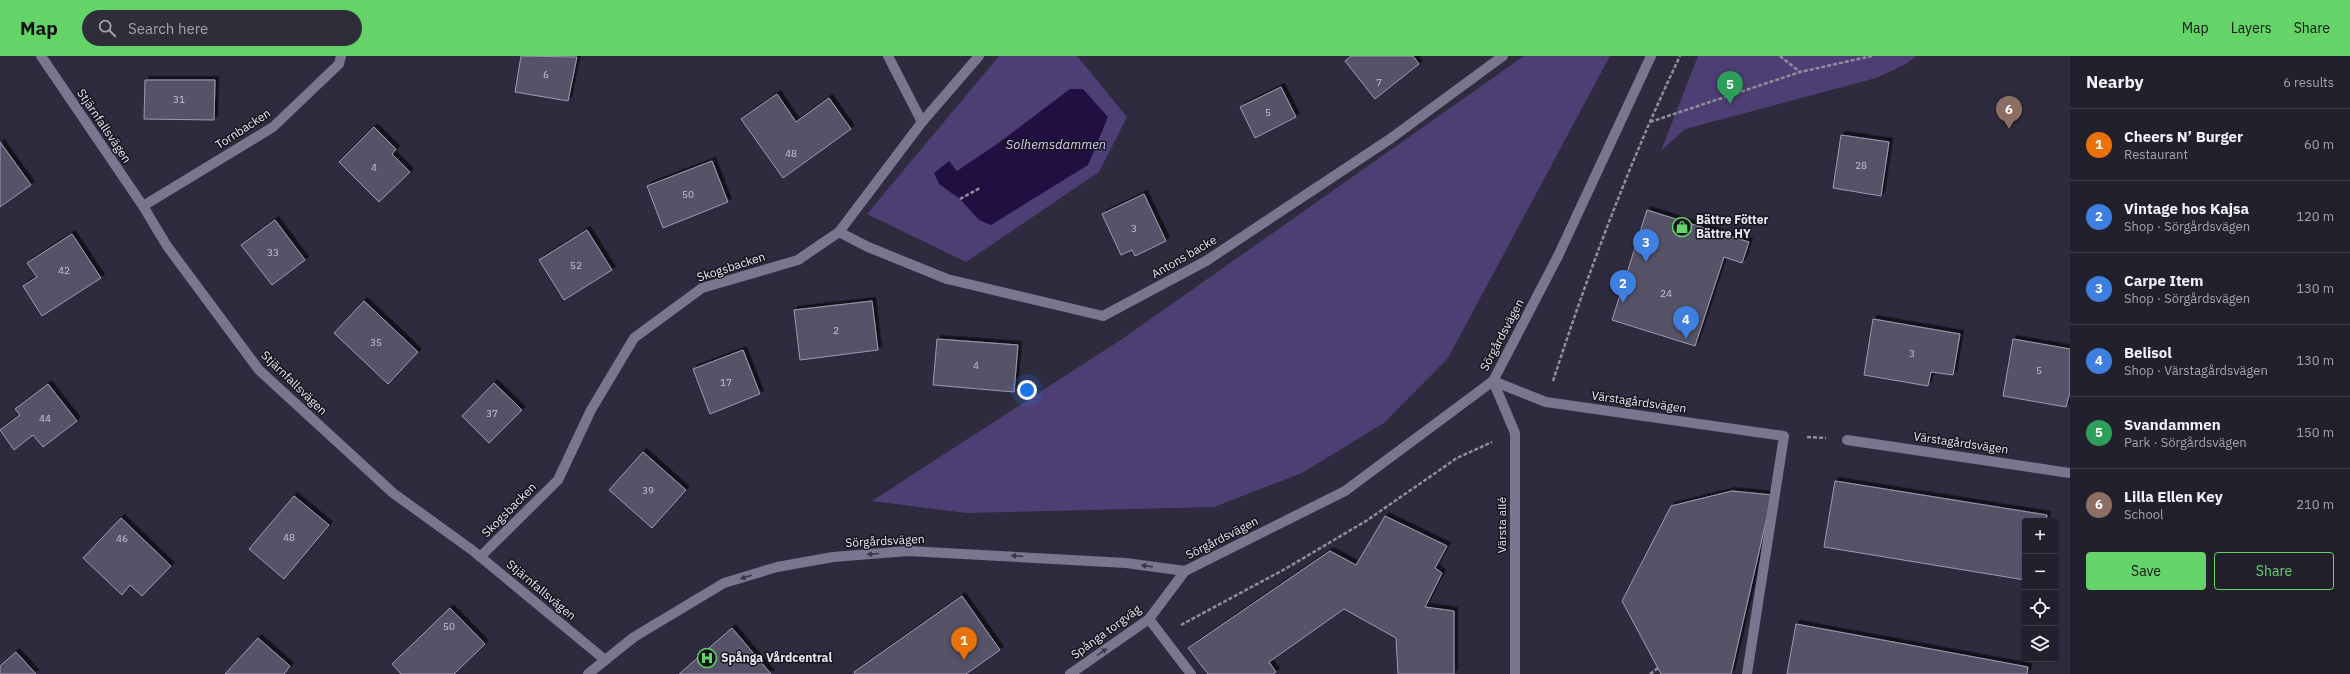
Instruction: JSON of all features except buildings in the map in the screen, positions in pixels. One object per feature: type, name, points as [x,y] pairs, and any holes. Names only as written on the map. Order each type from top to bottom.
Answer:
[{"type":"street","name":"Stjärnfallsvägen","points":[[41,56],[143,206],[167,246],[259,370],[393,493],[480,557],[604,660]]},
{"type":"street","name":"Tornbacken","points":[[143,206],[273,127],[339,64],[341,56]]},
{"type":"street","points":[[888,56],[922,122]]},
{"type":"street","name":"Skogsbacken","points":[[480,557],[558,480],[591,410],[634,338],[702,288],[798,260],[839,232],[922,122],[979,56]]},
{"type":"street","name":"Antons backe","points":[[839,232],[868,247],[947,279],[1103,316],[1206,261],[1390,139],[1503,56]]},
{"type":"street","name":"Sörgårdsvägen","points":[[588,674],[634,637],[724,583],[777,567],[833,557],[908,551],[952,552],[1126,563],[1185,571],[1345,491],[1493,381],[1558,256],[1651,56]]},
{"type":"street","name":"Värstagårdsvägen","points":[[1493,381],[1546,402],[1784,436]]},
{"type":"street","name":"Värsta allé","points":[[1493,381],[1515,432],[1515,674]]},
{"type":"street","points":[[1747,674],[1784,436]]},
{"type":"street","name":"Värstagårdsvägen","points":[[1847,440],[2070,473]]},
{"type":"street","name":"Spånga torgväg","points":[[1070,674],[1149,619],[1185,571]]},
{"type":"street","points":[[1149,619],[1191,674]]},
{"type":"path","points":[[1780,56],[1800,72]]},
{"type":"path","points":[[1618,129],[1649,122],[1800,72],[1872,56]]},
{"type":"path","points":[[960,198],[980,188]]},
{"type":"path","points":[[1784,436],[1847,440]]},
{"type":"path","points":[[1650,674],[1658,668]]},
{"type":"shaded area","points":[[999,56],[1077,56],[1127,117],[1099,172],[966,262],[867,214]]},
{"type":"shaded area","points":[[1524,56],[1610,56],[1448,358],[1384,423],[1302,473],[1214,507],[966,513],[872,501],[1125,337]]},
{"type":"shaded area","points":[[1698,56],[1916,56],[1906,64],[1876,78],[1685,129],[1661,151]]},
{"type":"water","name":"Solhemsdammen","points":[[1070,89],[1083,89],[1108,117],[1088,165],[991,225],[979,220],[960,199],[939,184],[934,173],[949,161],[957,171],[997,144]]},
{"type":"place","name":"Svandammen","points":[[1730,104]]},
{"type":"place","name":"Lilla Ellen Key","points":[[2009,129]]},
{"type":"place","name":"Bättre Fötter Bättre HY","points":[[1682,227]]},
{"type":"place","name":"Carpe Item","points":[[1646,262]]},
{"type":"place","name":"Vintage hos Kajsa","points":[[1623,303]]},
{"type":"place","name":"Belisol","points":[[1686,339]]},
{"type":"place","name":"Spånga Vårdcentral","points":[[707,658]]},
{"type":"place","name":"Cheers N’ Burger","points":[[964,660]]}]
